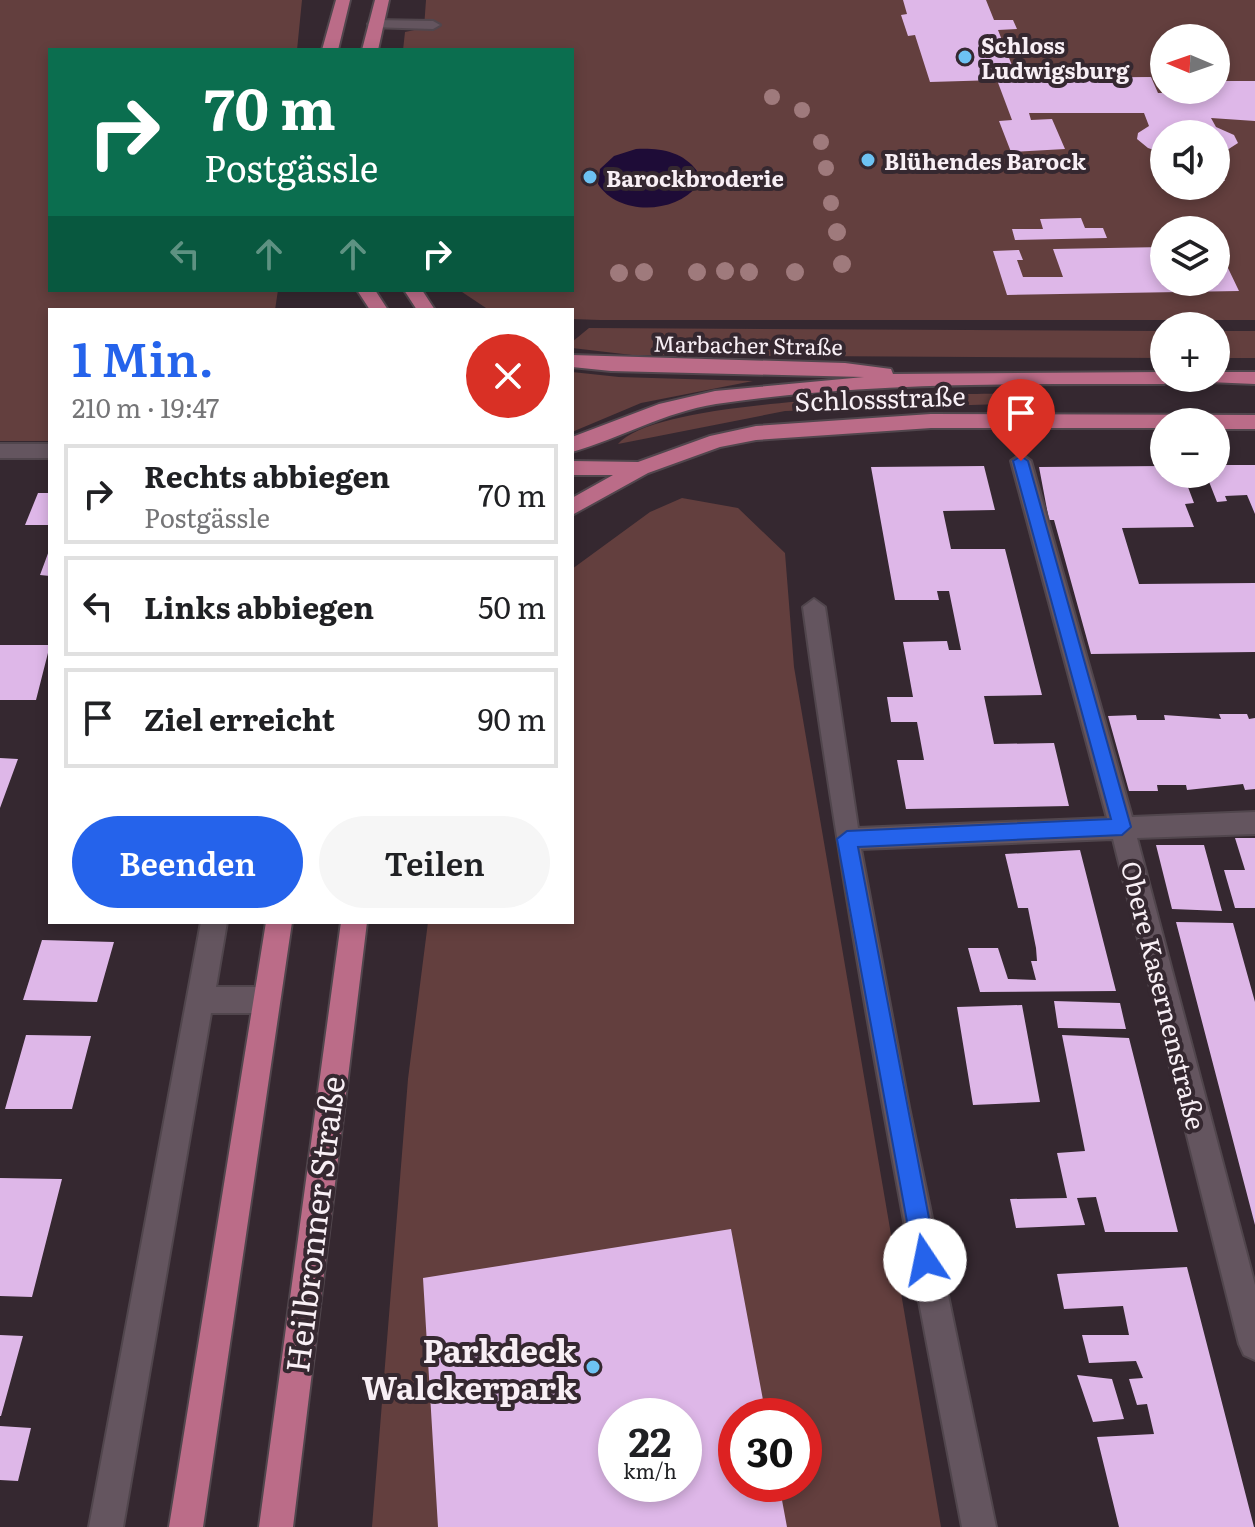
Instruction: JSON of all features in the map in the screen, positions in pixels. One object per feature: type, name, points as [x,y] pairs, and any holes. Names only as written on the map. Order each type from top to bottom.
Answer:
[{"type":"main road","points":[[331,48],[343,0]]},
{"type":"main road","points":[[370,48],[382,0]]},
{"type":"main road","name":"Marbacher Straße","points":[[574,361],[645,367],[827,367],[922,378]]},
{"type":"main road","name":"Schlossstraße","points":[[574,444],[666,409],[715,398],[922,378],[1150,378]]},
{"type":"main road","points":[[1230,378],[1255,378]]},
{"type":"main road","name":"Schlossstraße","points":[[574,507],[641,468],[717,441],[799,427],[931,421],[1255,422]]},
{"type":"main road","points":[[574,468],[641,468]]},
{"type":"main road","points":[[186,1527],[279,924]]},
{"type":"main road","name":"Heilbronner Straße","points":[[276,1527],[339,1016],[354,924]]},
{"type":"street","points":[[375,24],[433,25]]},
{"type":"street","points":[[0,451],[48,451]]},
{"type":"street","name":"Obere Kasernenstraße","points":[[1021,461],[1122,827],[1255,1344]]},
{"type":"street","points":[[814,607],[847,839],[895,1107],[979,1527]]},
{"type":"street","points":[[847,839],[1255,823]]},
{"type":"street","points":[[106,1527],[214,924]]},
{"type":"street","points":[[200,1000],[267,1000]]},
{"type":"shaded area","points":[[0,0],[302,0],[297,48],[48,48],[48,292],[278,292],[275,308],[48,308],[48,441],[0,441]]},
{"type":"shaded area","name":"Blühendes Barock","points":[[426,0],[1255,0],[1255,320],[1230,320],[1230,312],[1150,312],[1150,320],[600,320],[574,319],[574,308],[486,308],[462,292],[574,292],[574,48],[403,48],[405,32],[424,28]]},
{"type":"shaded area","points":[[636,149],[662,150],[685,159],[697,171],[697,186],[675,202],[661,206],[647,208],[619,202],[598,184],[600,169],[614,156]]},
{"type":"shaded area","points":[[589,328],[1150,331],[1150,358],[632,355],[574,348],[574,340]]},
{"type":"shaded area","points":[[1230,331],[1255,331],[1255,358],[1230,358]]},
{"type":"shaded area","points":[[574,372],[619,377],[753,381],[641,403],[574,431]]},
{"type":"shaded area","points":[[1030,393],[1032,403],[785,411],[618,444],[645,428],[691,415],[748,406],[813,400]]},
{"type":"shaded area","points":[[682,498],[738,508],[785,553],[794,667],[941,1527],[372,1527],[408,1079],[428,924],[574,924],[574,568],[650,512]]},
{"type":"building","name":"Schloss Ludwigsburg","points":[[903,0],[986,0],[994,20],[1013,20],[1017,29],[998,30],[1017,78],[1150,77],[1150,104],[1230,104],[1230,81],[1255,81],[1255,121],[1211,118],[1150,120],[1150,149],[1137,139],[1138,133],[1149,126],[1144,113],[1029,113],[1031,120],[1052,119],[1065,149],[1011,152],[999,121],[1012,120],[997,80],[930,82],[915,35],[908,36],[901,15],[907,14]]},
{"type":"building","name":"Schloss Ludwigsburg","points":[[1230,133],[1234,135],[1238,143],[1230,148]]},
{"type":"building","points":[[1081,218],[1085,228],[1103,228],[1107,238],[1015,240],[1012,229],[1043,229],[1040,219]]},
{"type":"building","points":[[1150,247],[1150,293],[1007,295],[993,251],[1019,250],[1023,260],[1017,260],[1023,277],[1063,277],[1053,249]]},
{"type":"building","points":[[1230,272],[1239,291],[1230,291]]},
{"type":"building","points":[[1230,465],[1255,465],[1255,514],[1247,495],[1225,496],[1227,501],[1217,502],[1212,488],[1230,488]]},
{"type":"building","points":[[984,466],[995,510],[943,511],[951,549],[1005,549],[1042,695],[984,696],[994,744],[1054,743],[1069,806],[906,809],[897,760],[924,760],[917,722],[891,722],[887,697],[913,697],[903,642],[947,641],[949,650],[961,650],[949,591],[937,591],[939,600],[895,600],[871,467]]},
{"type":"building","points":[[1150,466],[1150,488],[1188,488],[1194,503],[1185,504],[1194,527],[1122,528],[1139,584],[1255,583],[1255,652],[1091,654],[1054,520],[1049,520],[1039,467]]},
{"type":"building","points":[[38,493],[48,493],[48,525],[25,525]]},
{"type":"building","points":[[48,553],[48,576],[40,575]]},
{"type":"building","points":[[0,645],[48,645],[36,700],[0,700]]},
{"type":"building","points":[[1219,714],[1247,714],[1249,719],[1255,718],[1255,789],[1245,790],[1243,784],[1187,790],[1186,785],[1157,785],[1158,791],[1129,791],[1108,716],[1136,715],[1137,720],[1165,720],[1164,715],[1221,719]]},
{"type":"building","points":[[0,758],[18,759],[0,808]]},
{"type":"building","points":[[1235,838],[1255,838],[1255,908],[1235,908],[1224,870],[1245,870]]},
{"type":"building","points":[[1156,845],[1204,845],[1222,911],[1172,909]]},
{"type":"building","points":[[1080,850],[1116,991],[980,992],[968,948],[998,948],[1008,979],[1036,980],[1031,961],[1037,961],[1036,948],[1028,908],[1018,908],[1005,854]]},
{"type":"building","points":[[1176,922],[1233,923],[1255,1002],[1255,1225]]},
{"type":"building","points":[[42,940],[114,942],[97,1002],[23,1000]]},
{"type":"building","points":[[1054,1001],[1120,1003],[1126,1029],[1058,1028]]},
{"type":"building","points":[[1022,1005],[1040,1102],[973,1105],[957,1007]]},
{"type":"building","points":[[26,1035],[91,1036],[72,1109],[5,1109]]},
{"type":"building","points":[[1062,1035],[1129,1038],[1178,1232],[1105,1232],[1096,1197],[1077,1198],[1085,1225],[1016,1228],[1010,1199],[1067,1198],[1057,1153],[1085,1151]]},
{"type":"building","points":[[0,1178],[62,1179],[32,1297],[0,1296]]},
{"type":"building","name":"Parkdeck Walckerpark","points":[[731,1229],[763,1398],[718,1398],[718,1502],[782,1502],[787,1527],[438,1527],[423,1278]]},
{"type":"building","points":[[1187,1267],[1254,1527],[1119,1527],[1097,1437],[1154,1434],[1147,1404],[1137,1405],[1129,1379],[1143,1378],[1136,1361],[1089,1363],[1082,1335],[1129,1335],[1123,1306],[1064,1309],[1057,1274]]},
{"type":"building","points":[[0,1335],[23,1336],[1,1416],[0,1416]]},
{"type":"building","points":[[1077,1375],[1112,1379],[1124,1419],[1093,1422]]},
{"type":"building","points":[[0,1426],[31,1428],[18,1481],[0,1480]]},
{"type":"place","name":"Schloss Ludwigsburg","points":[[965,57]]},
{"type":"place","name":"Blühendes Barock","points":[[868,160]]},
{"type":"place","name":"Barockbroderie","points":[[590,177]]},
{"type":"place","name":"Parkdeck Walckerpark","points":[[593,1367]]},
{"type":"route","points":[[925,1260],[847,839],[1122,827],[1021,461]]}]
